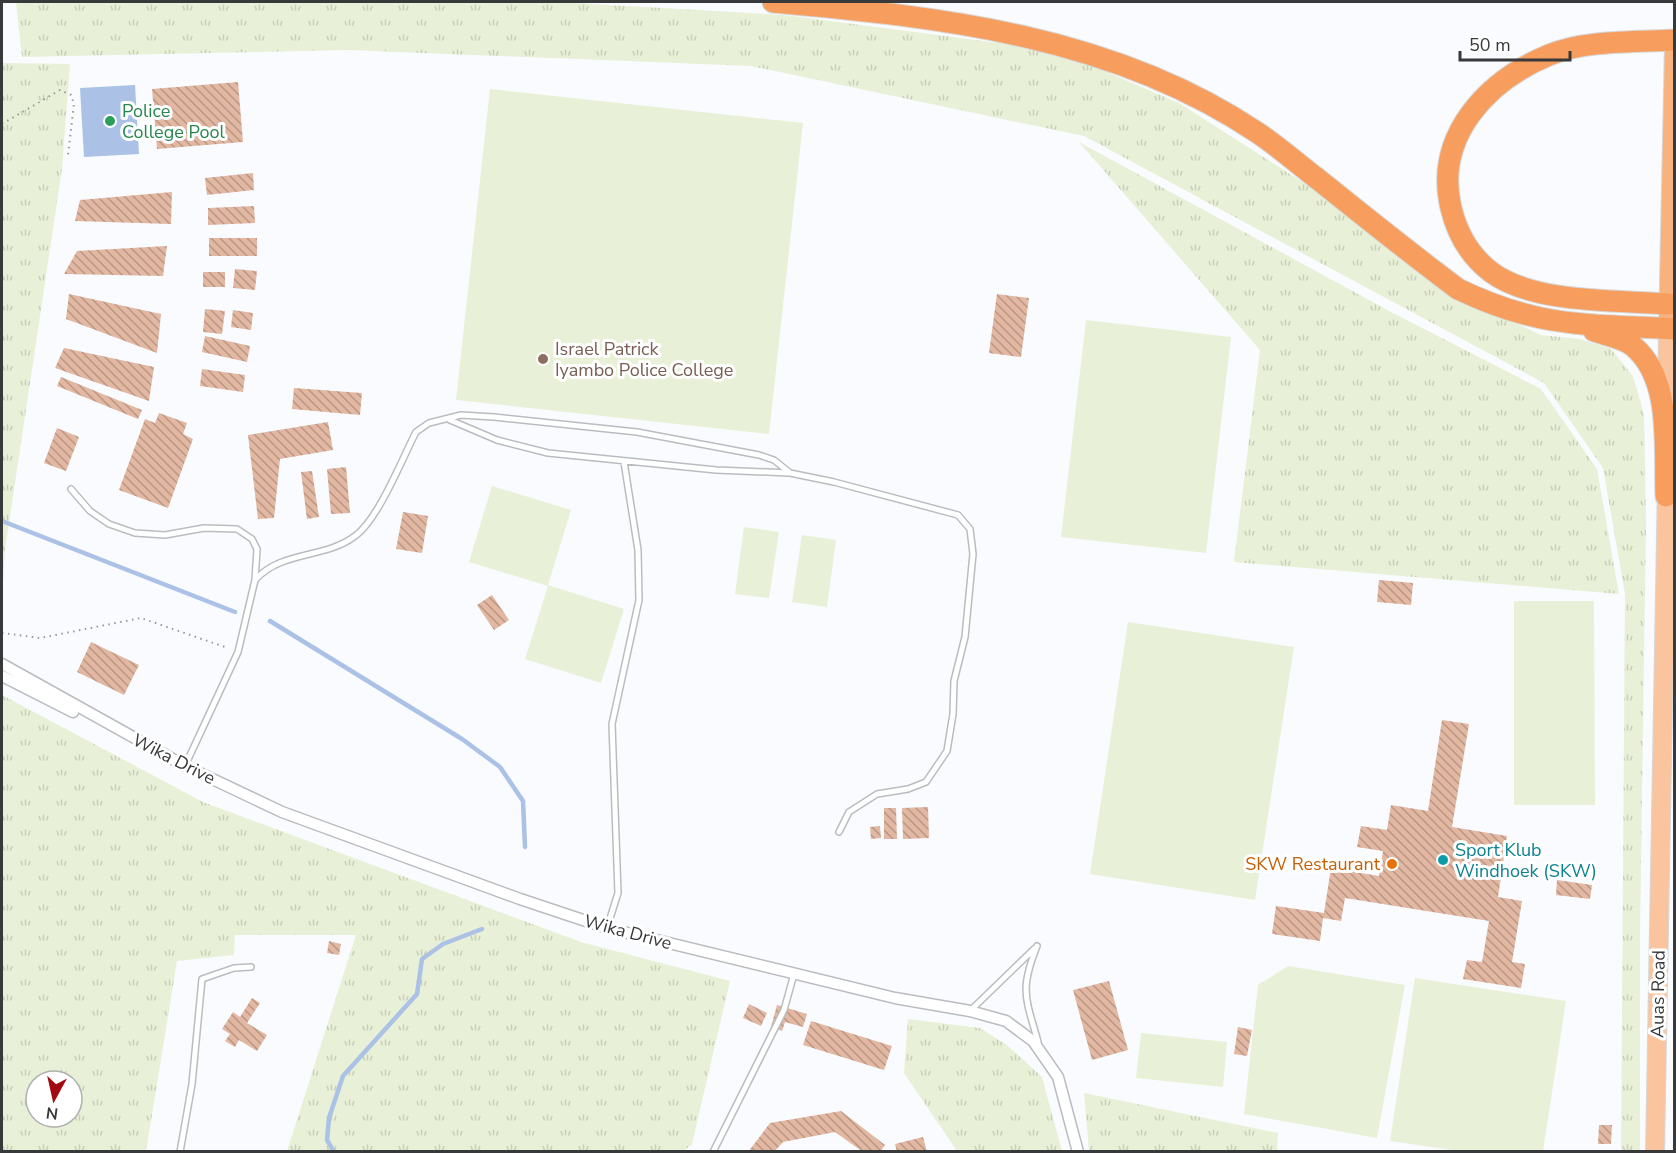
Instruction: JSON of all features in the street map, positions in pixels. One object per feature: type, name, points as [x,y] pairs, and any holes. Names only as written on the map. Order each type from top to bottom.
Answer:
[{"type":"highway","points":[[774,2],[892,12],[1005,30],[1106,57],[1173,84],[1258,133],[1458,289],[1495,306],[1569,323],[1631,344],[1644,357],[1654,375],[1662,410],[1666,496]]},
{"type":"highway","points":[[1671,304],[1539,292],[1510,282],[1491,272],[1469,250],[1455,226],[1447,190],[1449,159],[1460,127],[1484,96],[1513,72],[1551,53],[1597,44],[1674,42]]},
{"type":"highway","name":"Auas Road","points":[[1671,329],[1674,42]]},
{"type":"highway","points":[[1569,323],[1671,329]]},
{"type":"main road","name":"Auas Road","points":[[1655,1152],[1671,329]]},
{"type":"street","name":"Wika Drive","points":[[2,664],[185,766],[282,812],[607,928],[896,998],[998,1018],[1022,1030],[1058,1077],[1078,1152]]},
{"type":"street","name":"Wika Drive","points":[[2,676],[83,717],[123,733]]},
{"type":"lane","points":[[255,580],[266,567],[336,547],[355,537],[369,524],[416,432],[429,423],[450,420],[461,415],[637,432],[759,455],[774,460],[790,473]]},
{"type":"lane","points":[[450,420],[497,440],[549,453],[624,462],[790,473],[958,515],[970,529],[973,541],[965,637],[954,681],[953,714],[947,751],[926,782],[909,789],[877,794],[849,812],[839,832]]},
{"type":"lane","points":[[607,928],[618,893],[612,724],[639,600],[638,550],[624,462]]},
{"type":"lane","points":[[71,489],[90,511],[108,524],[135,533],[165,535],[204,528],[237,530],[252,539],[257,549],[255,580],[238,652],[185,766]]},
{"type":"lane","points":[[970,1011],[1037,946],[1026,974],[1025,988],[1042,1054]]},
{"type":"lane","points":[[180,1152],[192,1084],[202,979],[234,968],[251,967]]},
{"type":"lane","points":[[713,1152],[784,1010],[794,974]]},
{"type":"path","points":[[2,124],[60,90],[70,95],[74,104],[68,155]]},
{"type":"path","points":[[2,633],[40,638],[141,618],[238,652]]},
{"type":"green space","points":[[16,2],[556,2],[784,15],[1038,48],[1095,67],[1179,103],[1312,188],[1430,282],[1541,335],[1580,339],[1611,349],[1633,376],[1644,414],[1646,522],[1640,932],[1640,1151],[1621,1151],[1625,594],[1603,468],[1544,383],[1084,136],[751,66],[349,50],[22,57]]},
{"type":"green space","points":[[2,63],[70,64],[62,169],[5,550],[2,595]]},
{"type":"green space","points":[[490,89],[803,123],[769,434],[456,400]]},
{"type":"green space","points":[[1079,142],[1391,312],[1541,389],[1597,469],[1619,594],[1234,562],[1260,350]]},
{"type":"green space","points":[[1086,320],[1231,337],[1206,553],[1061,537]]},
{"type":"green space","points":[[492,486],[571,510],[548,585],[624,609],[601,683],[525,659],[548,586],[469,562]]},
{"type":"green space","points":[[744,527],[779,532],[769,598],[735,594]]},
{"type":"green space","points":[[802,535],[836,540],[827,607],[792,602]]},
{"type":"green space","points":[[1514,601],[1594,601],[1595,805],[1514,805]]},
{"type":"green space","points":[[1128,622],[1294,647],[1255,900],[1090,874]]},
{"type":"green space","points":[[2,695],[203,802],[581,942],[730,981],[692,1144],[683,1152],[287,1151],[356,935],[235,935],[234,955],[177,961],[146,1151],[2,1151]]},
{"type":"green space","points":[[1288,966],[1405,985],[1377,1138],[1244,1114],[1258,985]]},
{"type":"green space","points":[[1415,978],[1566,1001],[1543,1151],[1459,1151],[1390,1141]]},
{"type":"green space","points":[[908,1019],[980,1028],[1007,1045],[1042,1077],[1062,1151],[957,1151],[904,1073]]},
{"type":"green space","points":[[1141,1033],[1227,1042],[1223,1087],[1136,1078]]},
{"type":"green space","points":[[1084,1093],[1278,1133],[1277,1151],[1089,1151]]},
{"type":"water","name":"Police College Pool","points":[[135,85],[139,154],[84,157],[80,88]]},
{"type":"building","points":[[238,82],[243,142],[157,149],[152,89]]},
{"type":"building","points":[[253,173],[254,190],[207,195],[205,178]]},
{"type":"building","points":[[172,192],[171,224],[75,221],[80,200]]},
{"type":"building","points":[[254,206],[255,223],[208,225],[208,208]]},
{"type":"building","points":[[209,238],[257,238],[257,256],[209,256]]},
{"type":"building","points":[[167,246],[163,276],[64,274],[77,251]]},
{"type":"building","points":[[235,269],[257,271],[255,290],[233,288]]},
{"type":"building","points":[[203,272],[225,272],[225,287],[203,287]]},
{"type":"building","points":[[69,294],[161,314],[157,353],[66,319]]},
{"type":"building","points":[[997,294],[1029,298],[1021,357],[989,353]]},
{"type":"building","points":[[205,309],[225,311],[222,334],[203,332]]},
{"type":"building","points":[[233,310],[253,313],[251,330],[231,327]]},
{"type":"building","points":[[205,336],[250,346],[247,362],[202,352]]},
{"type":"building","points":[[64,348],[154,367],[149,401],[55,368]]},
{"type":"building","points":[[202,369],[245,375],[243,392],[200,386]]},
{"type":"building","points":[[61,377],[142,410],[138,419],[57,386]]},
{"type":"building","points":[[294,388],[362,393],[360,415],[292,409]]},
{"type":"building","points":[[159,413],[187,423],[183,434],[193,439],[168,508],[119,490],[145,419],[155,423]]},
{"type":"building","points":[[328,422],[333,450],[280,459],[274,518],[258,519],[248,435]]},
{"type":"building","points":[[57,428],[79,437],[66,471],[44,463]]},
{"type":"building","points":[[346,467],[350,513],[331,514],[327,469]]},
{"type":"building","points":[[312,471],[319,517],[307,519],[301,472]]},
{"type":"building","points":[[403,512],[428,516],[422,553],[396,549]]},
{"type":"building","points":[[1379,580],[1413,583],[1411,605],[1377,602]]},
{"type":"building","points":[[492,595],[509,620],[494,630],[477,605]]},
{"type":"building","points":[[91,642],[139,665],[124,695],[77,672]]},
{"type":"building","name":"Sport Klub Windhoek (SKW)","points":[[1442,720],[1469,724],[1452,827],[1507,836],[1498,897],[1522,901],[1512,962],[1525,964],[1521,988],[1463,979],[1467,960],[1482,962],[1489,921],[1345,898],[1341,921],[1323,918],[1320,941],[1272,934],[1276,906],[1324,913],[1331,868],[1379,876],[1383,851],[1357,847],[1361,826],[1387,830],[1391,805],[1428,811]]},
{"type":"building","points":[[928,807],[929,838],[903,839],[902,808]]},
{"type":"building","points":[[884,808],[896,808],[897,839],[884,839]]},
{"type":"building","points":[[880,826],[881,838],[871,839],[870,827]]},
{"type":"building","points":[[1557,880],[1592,885],[1590,899],[1556,895]]},
{"type":"building","points":[[329,941],[341,944],[339,955],[327,953]]},
{"type":"building","points":[[1109,981],[1128,1050],[1092,1060],[1073,990]]},
{"type":"building","points":[[252,998],[260,1003],[247,1023],[267,1035],[257,1051],[239,1040],[235,1047],[225,1041],[230,1034],[222,1029],[233,1012],[240,1017]]},
{"type":"building","points":[[749,1004],[767,1013],[761,1026],[743,1018]]},
{"type":"building","points":[[777,1005],[807,1014],[803,1027],[785,1022],[782,1031],[771,1027]]},
{"type":"building","points":[[811,1021],[892,1046],[884,1070],[803,1045]]},
{"type":"building","points":[[1238,1027],[1252,1030],[1247,1056],[1234,1054]]},
{"type":"building","points":[[841,1111],[885,1145],[880,1152],[863,1152],[835,1132],[783,1142],[774,1152],[748,1152],[770,1123]]},
{"type":"building","points":[[1599,1125],[1612,1125],[1611,1144],[1598,1144]]},
{"type":"building","points":[[923,1137],[927,1152],[897,1152],[895,1144]]},
{"type":"waterway","points":[[2,521],[235,612]]},
{"type":"waterway","points":[[270,621],[462,739],[500,767],[523,801],[525,847]]},
{"type":"waterway","points":[[334,1152],[327,1140],[329,1118],[343,1076],[417,994],[422,959],[443,944],[482,929]]},
{"type":"place","name":"Police College Pool","points":[[110,121]]},
{"type":"place","name":"Israel Patrick Iyambo Police College","points":[[543,359]]},
{"type":"place","name":"Sport Klub Windhoek (SKW)","points":[[1443,860]]},
{"type":"place","name":"SKW Restaurant","points":[[1392,864]]}]
